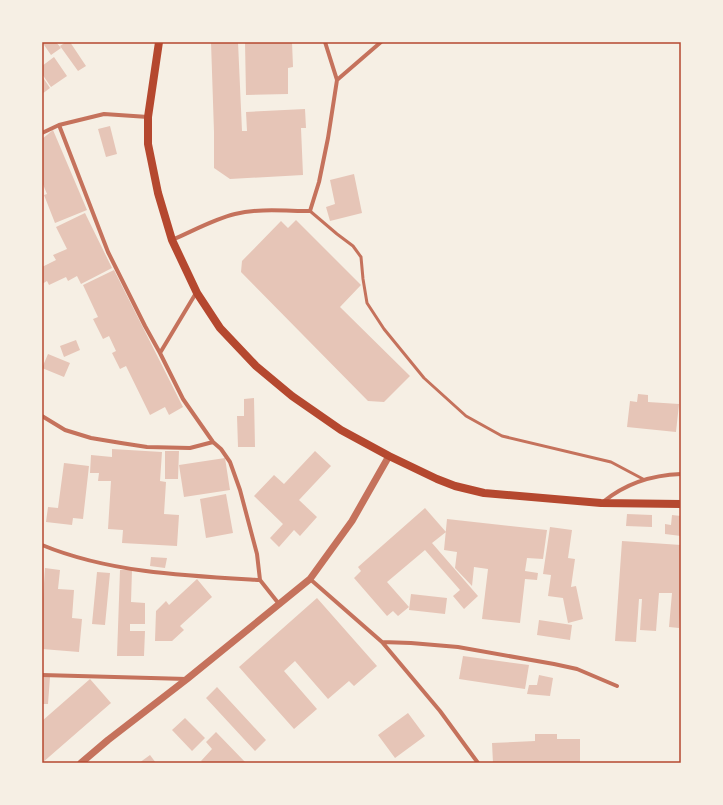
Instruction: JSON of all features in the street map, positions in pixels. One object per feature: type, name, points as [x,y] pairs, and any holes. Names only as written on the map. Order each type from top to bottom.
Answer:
[{"type":"main road","points":[[159,42],[148,117],[148,144],[158,193],[172,240],[196,293],[220,328],[256,366],[292,396],[341,430],[436,479],[484,493],[601,503],[681,504]]},
{"type":"street","points":[[172,240],[223,218],[250,211],[310,211],[321,174],[337,80],[325,42]]},
{"type":"street","points":[[337,80],[381,42]]},
{"type":"street","points":[[42,133],[59,125],[104,114],[148,117]]},
{"type":"street","points":[[59,125],[108,252],[145,326],[183,399],[213,442],[221,449],[230,462],[240,490],[257,554],[260,580],[279,604]]},
{"type":"street","points":[[160,353],[196,293]]},
{"type":"street","points":[[42,416],[65,430],[91,438],[147,447],[190,448],[213,442]]},
{"type":"street","points":[[81,763],[310,579],[352,521],[389,456]]},
{"type":"street","points":[[601,503],[615,492],[643,479],[681,474]]},
{"type":"street","points":[[42,545],[94,562],[122,567],[194,576],[260,580]]},
{"type":"street","points":[[310,579],[382,642],[440,711],[478,763]]},
{"type":"street","points":[[382,642],[458,647],[554,664],[577,669],[617,686]]},
{"type":"street","points":[[42,675],[187,679]]},
{"type":"lane","points":[[310,211],[353,246],[361,257],[367,302],[384,328],[424,378],[466,416],[502,436],[611,462],[643,479]]},
{"type":"building","points":[[42,42],[56,42],[61,48],[51,55]]},
{"type":"building","points":[[66,42],[70,42],[86,66],[78,71],[60,46]]},
{"type":"building","points":[[211,42],[238,42],[242,131],[247,131],[246,112],[305,109],[306,128],[301,128],[303,175],[230,179],[214,168]]},
{"type":"building","points":[[245,42],[292,42],[293,67],[288,68],[288,94],[246,95]]},
{"type":"building","points":[[54,57],[67,76],[51,87],[42,74],[42,66]]},
{"type":"building","points":[[42,76],[50,88],[42,94]]},
{"type":"building","points":[[110,126],[117,154],[106,157],[98,129]]},
{"type":"building","points":[[53,130],[87,210],[55,223],[44,195],[47,194],[42,182],[42,139]]},
{"type":"building","points":[[354,174],[362,213],[330,221],[326,207],[335,204],[330,180]]},
{"type":"building","points":[[85,213],[112,268],[81,284],[77,276],[68,281],[66,277],[49,285],[47,281],[42,284],[42,267],[56,260],[53,255],[67,249],[56,227]]},
{"type":"building","points":[[296,220],[361,285],[340,307],[410,376],[384,402],[368,401],[241,272],[242,261],[281,221],[288,228]]},
{"type":"building","points":[[114,270],[183,407],[169,415],[165,407],[150,415],[126,366],[120,369],[112,353],[116,351],[109,336],[103,339],[93,319],[98,317],[83,285]]},
{"type":"building","points":[[76,340],[80,350],[64,357],[60,346]]},
{"type":"building","points":[[48,354],[70,363],[64,377],[42,368]]},
{"type":"building","points":[[638,394],[648,395],[648,402],[679,404],[676,432],[627,427],[630,401],[637,402]]},
{"type":"building","points":[[254,398],[255,447],[238,447],[237,416],[244,416],[244,399]]},
{"type":"building","points":[[112,449],[162,452],[160,481],[166,482],[164,514],[179,515],[177,546],[122,543],[123,530],[108,529],[111,481],[98,481],[99,473],[90,473],[91,455],[112,457]]},
{"type":"building","points":[[165,451],[179,451],[178,479],[165,479]]},
{"type":"building","points":[[315,451],[331,466],[299,500],[317,517],[300,536],[294,530],[279,547],[270,538],[283,524],[254,496],[274,475],[284,484]]},
{"type":"building","points":[[225,458],[230,490],[184,497],[179,465]]},
{"type":"building","points":[[64,463],[89,466],[83,519],[73,518],[72,525],[46,522],[48,507],[58,508]]},
{"type":"building","points":[[226,494],[233,533],[206,538],[200,499]]},
{"type":"building","points":[[425,508],[446,532],[432,543],[478,596],[464,609],[453,596],[460,590],[425,550],[387,582],[409,607],[398,616],[393,611],[387,616],[354,578],[361,571],[358,567]]},
{"type":"building","points":[[627,514],[652,515],[652,527],[626,526]]},
{"type":"building","points":[[672,515],[681,516],[681,536],[665,534],[665,524],[671,525]]},
{"type":"building","points":[[447,519],[547,530],[543,559],[527,558],[525,571],[538,573],[537,580],[525,579],[520,623],[482,619],[488,569],[474,567],[472,586],[455,568],[457,552],[444,550]]},
{"type":"building","points":[[550,527],[572,530],[568,558],[575,559],[571,587],[576,586],[583,619],[568,623],[563,598],[548,596],[551,575],[543,574]]},
{"type":"building","points":[[622,541],[681,545],[681,596],[679,628],[669,627],[672,593],[659,593],[656,631],[640,630],[642,599],[639,599],[636,642],[615,641]]},
{"type":"building","points":[[151,557],[167,558],[165,568],[150,566]]},
{"type":"building","points":[[45,568],[60,570],[58,589],[74,590],[72,618],[82,619],[79,652],[42,649],[42,614]]},
{"type":"building","points":[[120,570],[132,570],[131,602],[145,603],[145,624],[130,624],[130,631],[145,631],[144,656],[117,656]]},
{"type":"building","points":[[97,572],[110,573],[105,625],[92,624]]},
{"type":"building","points":[[197,579],[212,597],[180,626],[184,630],[172,641],[155,641],[156,611],[166,601],[169,605]]},
{"type":"building","points":[[411,594],[447,598],[445,614],[409,610]]},
{"type":"building","points":[[317,598],[377,666],[354,686],[349,681],[328,699],[295,661],[284,671],[317,709],[294,729],[239,667]]},
{"type":"building","points":[[539,620],[572,625],[570,640],[537,635]]},
{"type":"building","points":[[463,656],[529,665],[525,689],[459,679]]},
{"type":"building","points":[[539,675],[553,678],[550,696],[527,694],[529,685],[537,685]]},
{"type":"building","points":[[42,676],[50,677],[48,704],[42,704]]},
{"type":"building","points":[[90,679],[111,703],[42,763],[42,721]]},
{"type":"building","points":[[217,687],[266,740],[255,751],[206,698]]},
{"type":"building","points":[[408,713],[425,736],[395,758],[378,735]]},
{"type":"building","points":[[185,718],[205,738],[192,751],[172,730]]},
{"type":"building","points":[[216,732],[246,763],[203,763],[201,761],[212,749],[206,742]]},
{"type":"building","points":[[535,734],[557,734],[557,739],[580,739],[580,763],[493,763],[492,743],[535,741]]},
{"type":"building","points":[[150,755],[156,763],[139,763]]}]
